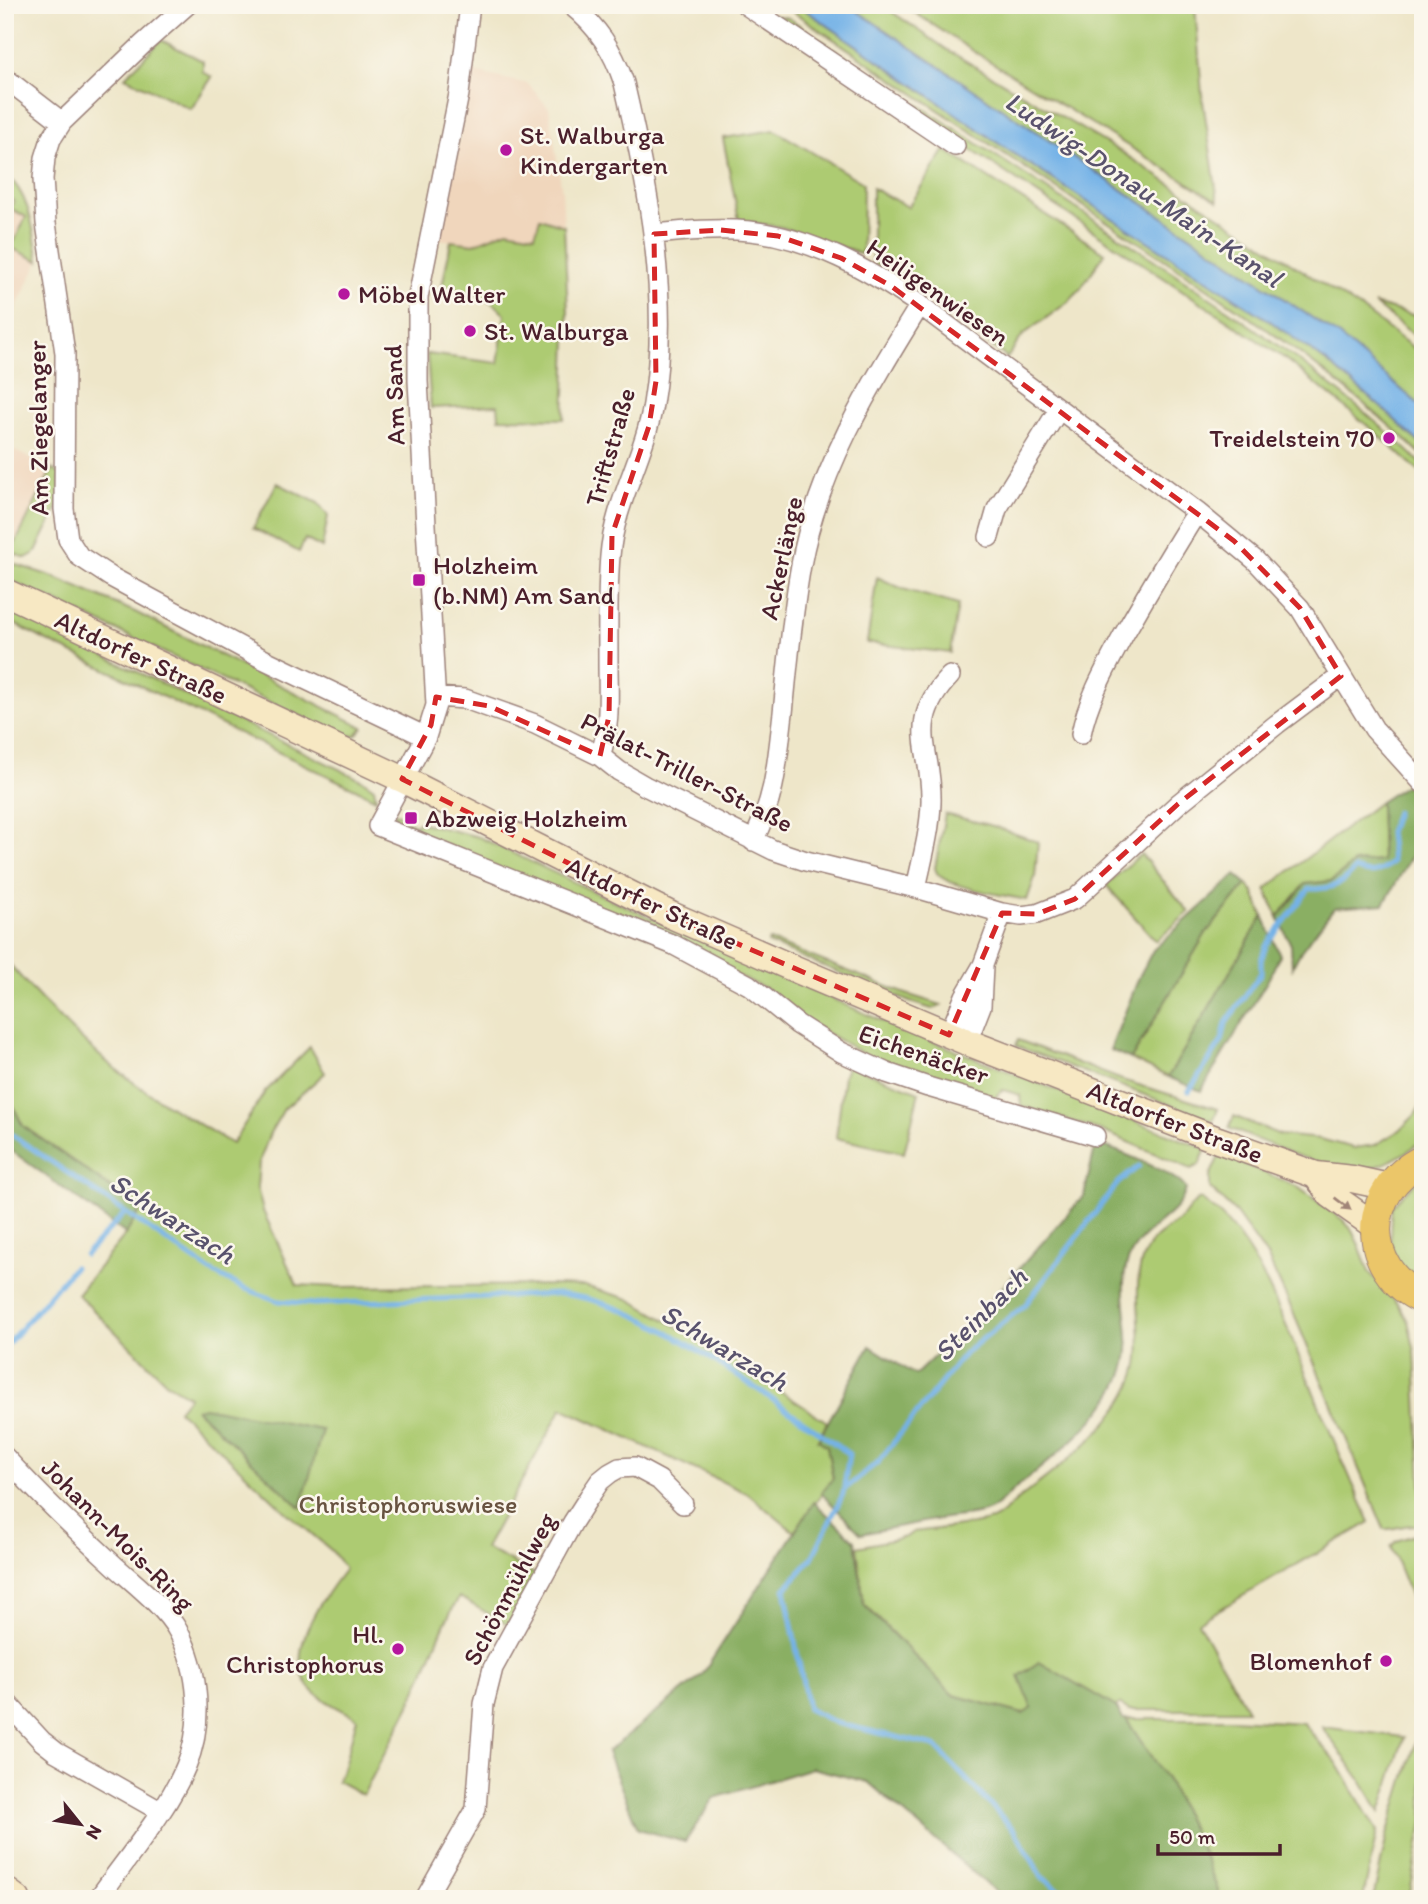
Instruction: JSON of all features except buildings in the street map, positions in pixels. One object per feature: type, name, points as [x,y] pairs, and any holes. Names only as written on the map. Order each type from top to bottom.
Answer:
[{"type":"main road","name":"Altdorfer Straße","points":[[5,592],[402,779],[671,915],[958,1038],[1218,1140],[1316,1175],[1390,1187]]},
{"type":"main road","points":[[1422,1302],[1402,1287],[1387,1270],[1378,1249],[1376,1227],[1379,1208],[1390,1187],[1401,1173],[1423,1160]]},
{"type":"main road","name":"Altdorfer Straße","points":[[1316,1175],[1331,1195],[1376,1227]]},
{"type":"main road","points":[[5,1891],[17,1899]]},
{"type":"street","name":"Am Ziegelanger","points":[[187,5],[62,122],[51,139],[45,158],[43,179],[46,223],[65,353],[64,509],[68,539],[87,563],[120,582],[263,659],[426,737]]},
{"type":"street","name":"Am Sand","points":[[402,779],[426,737],[434,714],[436,697],[418,382],[418,297],[459,94],[470,5]]},
{"type":"street","name":"Triftstraße","points":[[571,5],[599,31],[618,66],[633,124],[654,234],[658,321],[656,381],[649,426],[620,507],[611,546],[608,619],[609,716],[606,740],[600,756]]},
{"type":"street","points":[[746,5],[955,146]]},
{"type":"street","points":[[5,78],[62,122]]},
{"type":"street","name":"Heiligenwiesen","points":[[654,234],[721,230],[778,236],[841,258],[920,305],[1197,512],[1255,560],[1285,591],[1320,639],[1374,729],[1423,783]]},
{"type":"street","name":"Ackerlänge","points":[[753,841],[765,818],[775,785],[793,619],[801,565],[813,516],[833,459],[920,305]]},
{"type":"street","points":[[989,537],[997,509],[1059,409]]},
{"type":"street","points":[[1081,734],[1090,700],[1106,668],[1149,589],[1197,512]]},
{"type":"street","points":[[916,888],[930,820],[930,784],[924,749],[925,717],[931,698],[950,676]]},
{"type":"street","name":"Prälat-Triller-Straße","points":[[436,697],[465,699],[535,724],[600,756],[645,786],[753,841],[806,861],[1021,916],[1037,914],[1075,899],[1178,804],[1277,723],[1341,676]]},
{"type":"street","name":"Eichenäcker","points":[[402,779],[377,826],[674,945],[749,985],[817,1039],[887,1073],[1095,1136]]},
{"type":"street","points":[[958,1038],[981,1006],[983,965],[1002,913]]},
{"type":"street","name":"Johann-Mois-Ring","points":[[5,1457],[51,1506],[164,1614],[177,1629],[188,1654],[196,1702],[192,1749],[180,1780],[98,1899]]},
{"type":"street","name":"Schönmühlweg","points":[[425,1899],[475,1809],[484,1704],[493,1668],[566,1534],[600,1480],[619,1468],[635,1467],[659,1480],[683,1504]]},
{"type":"street","points":[[5,1701],[42,1741],[56,1752],[160,1811]]},
{"type":"highlighted area","points":[[721,230],[778,236],[841,258],[891,286],[1234,541],[1300,608],[1341,676],[1178,804],[1075,899],[1037,914],[1002,913],[949,1035],[671,915],[402,779],[431,725],[436,697],[489,706],[600,756],[609,716],[612,535],[649,426],[656,381],[654,234]]},
{"type":"shaded area","name":"St. Walburga Kindergarten","points":[[474,72],[528,84],[549,108],[562,191],[564,226],[541,218],[536,235],[507,230],[474,244],[438,239]]},
{"type":"shaded area","points":[[5,173],[22,192],[28,206],[39,261],[5,330]]},
{"type":"shaded area","points":[[5,446],[52,469],[15,544],[5,540]]},
{"type":"green space","points":[[783,5],[798,5],[1011,152],[1270,321],[1328,363],[1382,408],[1423,446],[1423,456],[1345,388],[1263,326]]},
{"type":"green space","points":[[848,5],[882,5],[949,51],[1123,153],[1367,313],[1423,355],[1423,408],[1339,336]]},
{"type":"green space","points":[[903,5],[1195,5],[1202,95],[1218,201],[973,51]]},
{"type":"green space","points":[[767,14],[789,18],[1247,323],[1320,377],[1390,434],[1423,465],[1423,475],[1374,431],[1284,358]]},
{"type":"green space","points":[[161,40],[203,61],[203,72],[212,77],[191,109],[125,77]]},
{"type":"green space","points":[[775,130],[863,183],[862,254],[781,227],[739,221],[723,138]]},
{"type":"green space","points":[[945,150],[1105,253],[1068,302],[1023,335],[1007,358],[954,316],[872,262],[872,188],[908,207]]},
{"type":"green space","points":[[5,173],[14,182],[26,203],[39,261],[11,248],[26,217],[10,208],[14,201],[5,197]]},
{"type":"green space","points":[[540,218],[564,226],[568,312],[564,419],[499,418],[498,405],[431,408],[427,354],[498,363],[505,315],[485,298],[442,287],[451,241],[474,244],[507,230],[535,235]]},
{"type":"green space","points":[[1374,304],[1423,318],[1423,342]]},
{"type":"green space","points":[[52,469],[60,474],[60,503],[35,553],[26,558],[5,551],[5,540],[15,544]]},
{"type":"green space","points":[[277,483],[318,503],[328,516],[322,548],[305,539],[299,552],[253,528]]},
{"type":"green space","points":[[5,561],[51,576],[135,612],[363,727],[355,736],[340,735],[5,578]]},
{"type":"green space","points":[[877,577],[903,589],[958,605],[950,653],[867,643]]},
{"type":"green space","points":[[5,608],[364,781],[374,788],[376,799],[47,641],[5,619]]},
{"type":"green space","points":[[1413,780],[1423,792],[1423,836],[1384,904],[1334,908],[1301,951],[1292,968],[1291,945],[1278,917],[1305,884],[1332,881],[1354,863],[1382,861],[1380,802]]},
{"type":"green space","points":[[1380,802],[1382,861],[1354,863],[1332,881],[1305,884],[1278,917],[1266,889]]},
{"type":"green space","points":[[394,813],[405,815],[404,820],[416,825],[418,822],[479,837],[884,1022],[1206,1149],[1199,1165],[1191,1169],[1100,1130],[1021,1106],[1020,1095],[1003,1090],[994,1099],[869,1057],[806,1021],[765,988],[397,823],[393,819]]},
{"type":"green space","points":[[945,814],[993,826],[1038,842],[1035,877],[1027,900],[970,888],[938,875],[935,868]]},
{"type":"green space","points":[[1141,854],[1189,912],[1156,941],[1106,885]]},
{"type":"green space","points":[[1236,875],[1247,884],[1206,933],[1131,1059],[1110,1050],[1153,950]]},
{"type":"green space","points":[[1247,884],[1254,893],[1263,916],[1168,1077],[1131,1059],[1206,933]]},
{"type":"green space","points":[[1263,916],[1280,955],[1269,978],[1201,1091],[1168,1077]]},
{"type":"green space","points":[[769,940],[941,1005],[932,1009],[910,1002],[768,943]]},
{"type":"green space","name":"Christophoruswiese","points":[[5,959],[54,1013],[107,1062],[152,1095],[232,1144],[265,1092],[310,1047],[325,1073],[284,1109],[270,1133],[259,1163],[257,1188],[263,1211],[297,1285],[585,1286],[629,1299],[718,1350],[827,1422],[818,1439],[827,1446],[833,1479],[794,1532],[747,1493],[562,1408],[485,1548],[538,1576],[510,1626],[459,1597],[410,1705],[363,1795],[337,1781],[344,1766],[357,1718],[314,1692],[304,1678],[301,1662],[302,1646],[316,1611],[345,1569],[332,1551],[286,1512],[178,1410],[189,1396],[168,1384],[77,1294],[126,1234],[141,1209],[23,1126],[5,1090]]},
{"type":"green space","points":[[1018,1040],[1122,1080],[1218,1109],[1213,1121],[1016,1046]]},
{"type":"green space","points":[[848,1065],[919,1092],[904,1153],[836,1138],[844,1075]]},
{"type":"green space","points":[[5,1090],[23,1126],[141,1209],[126,1234],[5,1146]]},
{"type":"green space","points":[[1423,1101],[1423,1140],[1393,1160],[1359,1170],[1347,1170],[1313,1161],[1229,1128],[1234,1116],[1280,1135],[1320,1139],[1354,1148],[1375,1145],[1400,1130],[1415,1115]]},
{"type":"green space","points":[[1096,1143],[1159,1169],[1186,1189],[1175,1209],[1138,1243],[1126,1267],[1124,1292],[1128,1355],[1118,1385],[1079,1434],[991,1509],[977,1514],[861,1534],[821,1493],[833,1478],[827,1446],[818,1440],[870,1346],[915,1375],[976,1317],[1084,1196]]},
{"type":"green space","points":[[1220,1154],[1296,1186],[1343,1220],[1359,1245],[1369,1272],[1398,1304],[1408,1321],[1415,1352],[1422,1507],[1418,1508],[1418,1525],[1384,1529],[1268,1258],[1236,1213],[1210,1188],[1210,1176]]},
{"type":"green space","points":[[1423,1174],[1423,1282],[1411,1275],[1396,1259],[1390,1231],[1392,1206]]},
{"type":"green space","points":[[1200,1199],[1219,1213],[1235,1232],[1264,1278],[1370,1522],[1198,1622],[1247,1710],[1129,1710],[1119,1704],[1116,1707],[1039,1662],[1033,1708],[1023,1714],[953,1695],[864,1604],[857,1547],[906,1537],[913,1532],[992,1520],[1089,1441],[1119,1407],[1137,1369],[1141,1262],[1150,1244],[1179,1221]]},
{"type":"green space","points":[[204,1407],[322,1430],[301,1508],[196,1409]]},
{"type":"green space","points":[[814,1502],[855,1541],[864,1605],[953,1695],[1023,1714],[1032,1708],[1019,1676],[1039,1662],[1116,1707],[1168,1782],[1206,1859],[1221,1899],[1004,1899],[868,1782],[812,1768],[714,1798],[685,1842],[638,1829],[607,1752],[702,1675]]},
{"type":"green space","points":[[1417,1534],[1419,1557],[1423,1557],[1423,1626],[1391,1547],[1396,1541]]},
{"type":"green space","points":[[1126,1719],[1233,1719],[1303,1723],[1337,1763],[1377,1831],[1363,1899],[1221,1899],[1206,1859],[1168,1782]]},
{"type":"green space","points":[[1322,1727],[1404,1737],[1380,1812],[1360,1779]]},
{"type":"green space","points":[[1417,1738],[1423,1743],[1423,1822],[1409,1899],[1373,1899],[1387,1835]]},
{"type":"water","points":[[798,5],[848,5],[1339,336],[1423,408],[1423,446],[1328,363],[1270,321],[1011,152]]},
{"type":"waterway","name":"Steinbach","points":[[1420,756],[1423,751]]},
{"type":"waterway","name":"Steinbach","points":[[1189,1091],[1222,1041],[1226,1023],[1261,973],[1261,960],[1266,946],[1309,889],[1335,885],[1355,869],[1375,872],[1392,862],[1389,832],[1396,812]]},
{"type":"waterway","name":"Schwarzach","points":[[5,1130],[212,1272],[243,1288],[279,1301],[314,1304],[560,1294],[584,1298],[631,1314],[676,1337],[822,1434],[849,1454],[843,1494],[812,1558],[785,1589],[808,1709],[836,1723],[935,1746],[1015,1831],[1042,1877],[1072,1899]]},
{"type":"waterway","name":"Steinbach","points":[[846,1488],[878,1462],[965,1353],[1025,1305],[1118,1183],[1139,1166]]},
{"type":"waterway","points":[[85,1255],[125,1213]]},
{"type":"waterway","points":[[5,1347],[74,1267]]},
{"type":"place","name":"St. Walburga Kindergarten","points":[[506,150]]},
{"type":"place","name":"Möbel Walter","points":[[344,294]]},
{"type":"place","name":"St. Walburga","points":[[470,331]]},
{"type":"place","name":"Treidelstein 70","points":[[1389,438]]},
{"type":"place","name":"Holzheim (b.NM) Am Sand","points":[[419,580]]},
{"type":"place","name":"Abzweig Holzheim","points":[[411,818]]},
{"type":"place","name":"Hl. Christophorus","points":[[398,1649]]},
{"type":"place","name":"Blomenhof","points":[[1386,1661]]},
{"type":"water label","name":"Ludwig-Donau-Main-Kanal","points":[[1144,189]]}]
